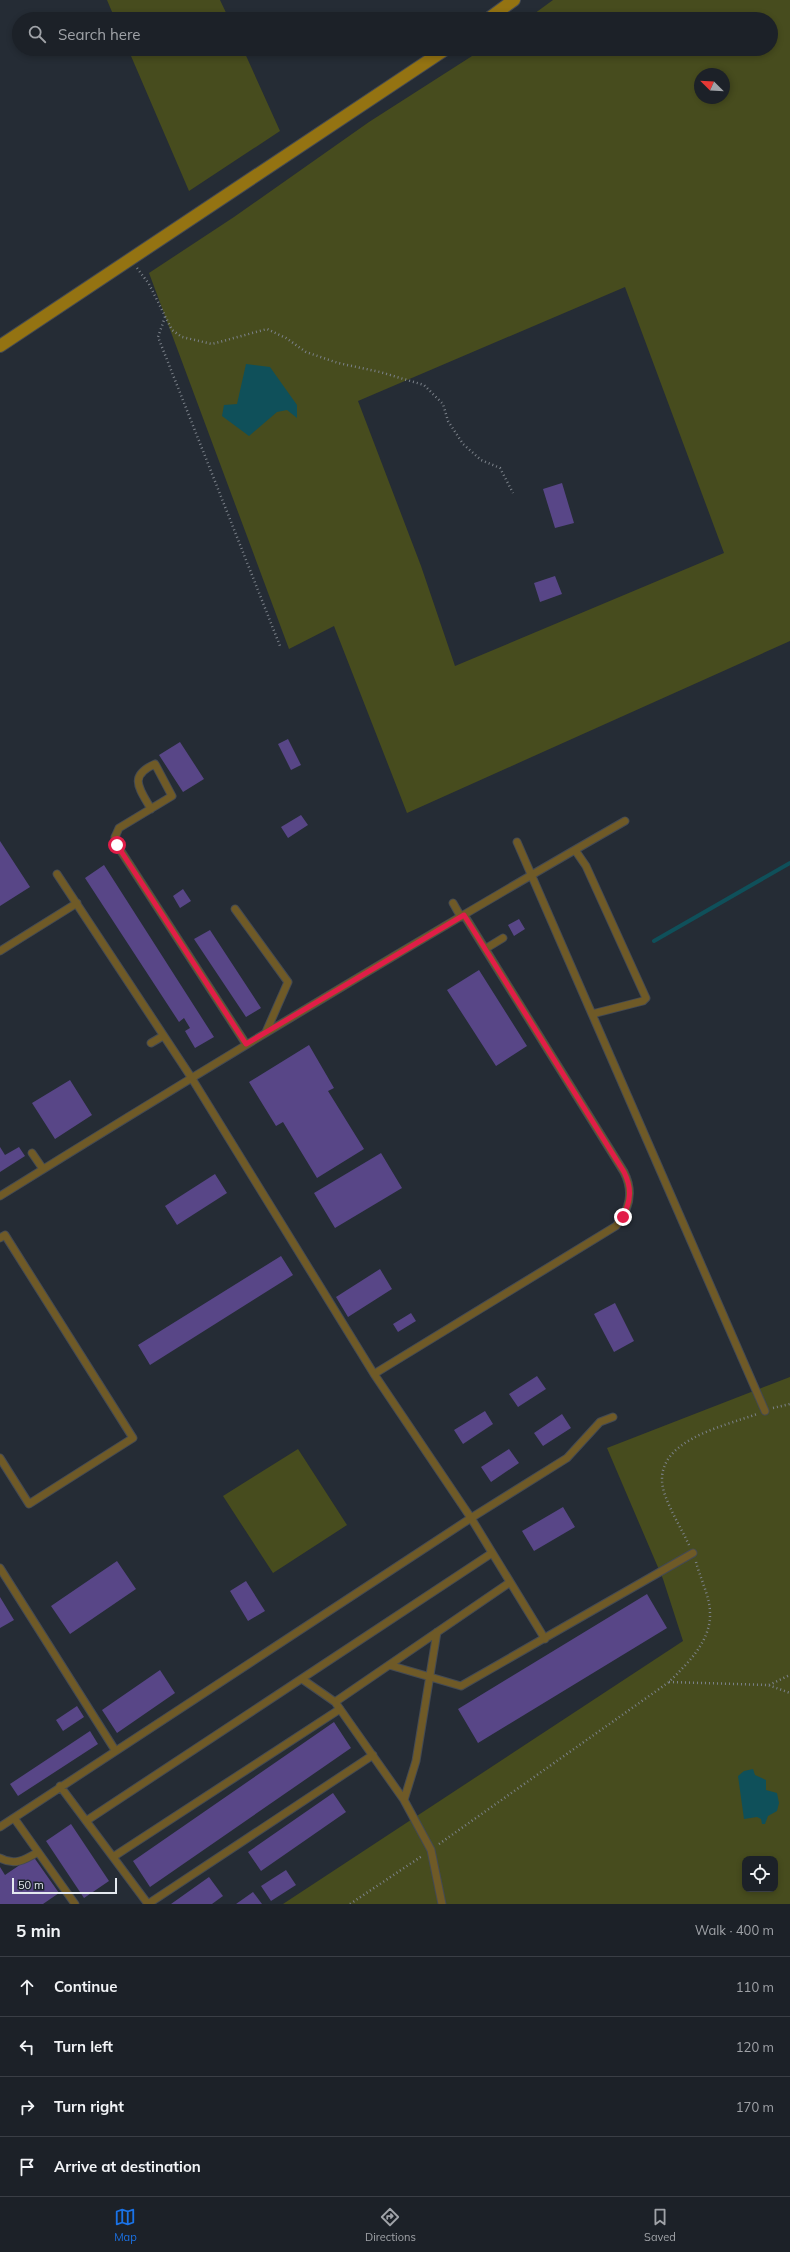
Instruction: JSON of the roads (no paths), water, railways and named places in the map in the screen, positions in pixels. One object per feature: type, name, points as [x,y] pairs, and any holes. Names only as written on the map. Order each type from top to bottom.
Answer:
[{"type":"street","points":[[498,12],[514,0]]},
{"type":"street","points":[[0,346],[436,56]]},
{"type":"lane","points":[[150,809],[139,787],[138,781],[142,771],[155,764],[172,796],[119,828],[115,837],[117,845],[246,1044]]},
{"type":"lane","points":[[0,1196],[265,1032],[532,874],[625,821]]},
{"type":"lane","points":[[518,842],[765,1410]]},
{"type":"lane","points":[[575,850],[586,866],[646,998],[643,1001],[592,1014]]},
{"type":"lane","points":[[57,874],[191,1077],[374,1374],[471,1518],[545,1639]]},
{"type":"lane","points":[[0,951],[77,903]]},
{"type":"lane","points":[[374,1374],[616,1226],[628,1206],[631,1195],[630,1183],[624,1172],[485,949],[453,903]]},
{"type":"lane","points":[[235,909],[288,982],[265,1032]]},
{"type":"lane","points":[[485,949],[503,938]]},
{"type":"lane","points":[[151,1043],[163,1036]]},
{"type":"lane","points":[[32,1153],[43,1169]]},
{"type":"lane","points":[[0,1238],[5,1235],[133,1438],[29,1504],[0,1458]]},
{"type":"lane","points":[[0,1827],[60,1786],[471,1518],[567,1458],[600,1422],[613,1417]]},
{"type":"lane","points":[[86,1821],[492,1553]]},
{"type":"lane","points":[[389,1665],[461,1686],[693,1553]]},
{"type":"lane","points":[[0,1568],[115,1750]]},
{"type":"lane","points":[[335,1702],[510,1583]]},
{"type":"lane","points":[[404,1800],[416,1761],[437,1632]]},
{"type":"lane","points":[[302,1679],[335,1702],[404,1800],[431,1850],[442,1904]]},
{"type":"lane","points":[[113,1857],[340,1709]]},
{"type":"lane","points":[[60,1786],[148,1904],[373,1755]]},
{"type":"lane","points":[[14,1818],[75,1904]]},
{"type":"lane","points":[[0,1858],[12,1863],[18,1862],[38,1852]]},
{"type":"water","points":[[246,364],[270,367],[297,405],[297,418],[287,410],[277,412],[249,436],[222,416],[224,405],[237,404]]},
{"type":"water","points":[[753,1769],[755,1775],[766,1780],[766,1790],[777,1793],[779,1803],[777,1811],[768,1816],[765,1824],[762,1824],[761,1819],[757,1817],[744,1819],[738,1776],[744,1771]]},
{"type":"waterway","points":[[654,941],[790,863]]}]
